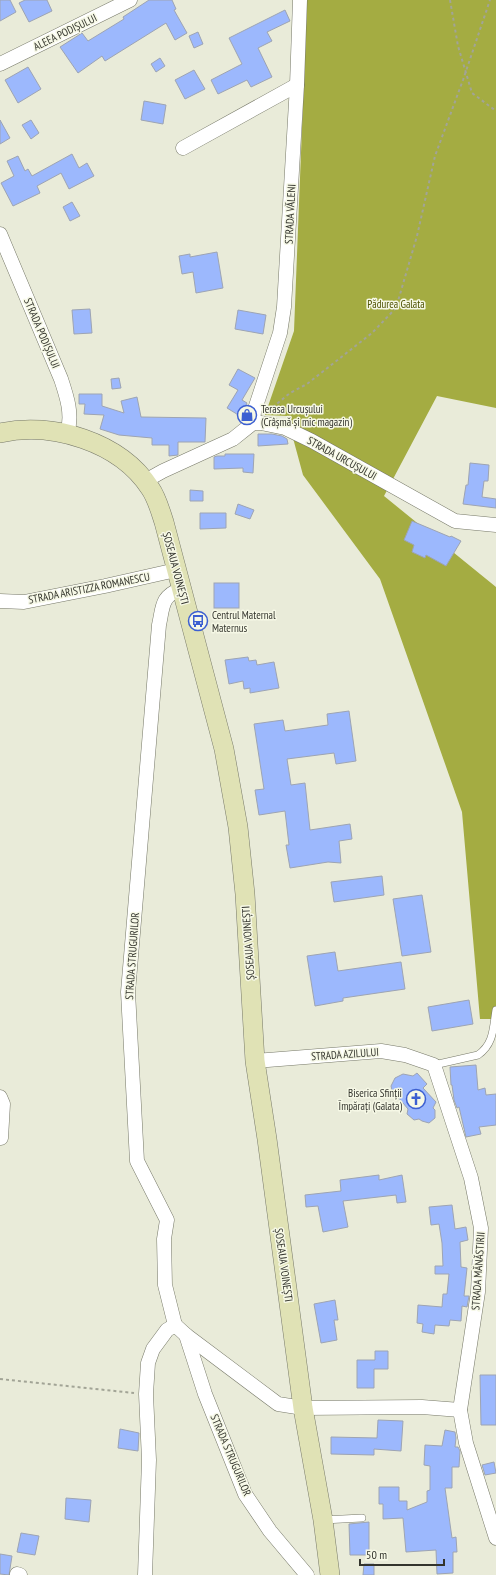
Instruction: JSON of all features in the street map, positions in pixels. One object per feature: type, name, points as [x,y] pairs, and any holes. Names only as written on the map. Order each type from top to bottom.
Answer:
[{"type":"main road","name":"ȘOSEAUA VOINEȘTI","points":[[0,433],[27,429],[46,430],[83,438],[114,452],[129,463],[145,481],[156,499],[164,522],[224,750],[238,827],[246,907],[255,1061],[303,1408],[323,1520],[330,1575]]},
{"type":"street","name":"ALEEA PODIȘULUI","points":[[0,64],[130,0]]},
{"type":"street","name":"STRADA VĂLENI","points":[[253,424],[254,412],[280,333],[284,307],[297,85],[300,0]]},
{"type":"street","points":[[183,148],[297,85]]},
{"type":"street","name":"STRADA PODIȘULUI","points":[[0,234],[61,379],[68,401],[70,425],[67,434]]},
{"type":"street","name":"STRADA URCUȘULUI","points":[[253,424],[261,423],[285,428],[312,441],[455,521],[496,525]]},
{"type":"street","points":[[145,481],[163,471],[233,439],[253,424]]},
{"type":"street","name":"STRADA ARISTIZZA ROMANESCU","points":[[0,601],[24,602],[176,570]]},
{"type":"street","name":"STRADA STRUGURILOR","points":[[181,589],[170,593],[164,602],[159,625],[128,992],[137,1161],[166,1220],[164,1239],[165,1285],[175,1325],[186,1335],[205,1394],[245,1494],[270,1531],[308,1575]]},
{"type":"street","name":"STRADA AZILULUI","points":[[255,1061],[380,1051],[404,1055],[434,1065]]},
{"type":"street","name":"STRADA MĂNĂSTIRII","points":[[434,1065],[471,1178],[481,1228],[478,1292],[460,1410],[466,1443],[496,1538]]},
{"type":"street","points":[[0,1097],[2,1104],[1,1138]]},
{"type":"street","points":[[145,1575],[149,1460],[146,1394],[148,1363],[153,1349],[167,1330],[175,1325]]},
{"type":"street","points":[[186,1335],[278,1404],[303,1408],[422,1406],[460,1410]]},
{"type":"lane","points":[[434,1065],[478,1055],[484,1051],[490,1042],[496,1010]]},
{"type":"lane","points":[[323,1520],[362,1518]]},
{"type":"path","points":[[450,0],[458,46],[472,93],[496,111]]},
{"type":"path","points":[[253,424],[290,393],[308,384],[372,333],[396,308],[417,236],[435,156],[466,72],[490,0]]},
{"type":"path","points":[[0,1379],[146,1394]]},
{"type":"green space","name":"Pădurea Galata","points":[[307,0],[496,0],[496,408],[437,396],[384,496],[496,587],[496,1019],[480,1019],[462,812],[380,579],[303,475],[287,416],[265,415],[294,331]]},
{"type":"building","points":[[0,0],[10,0],[16,12],[0,21]]},
{"type":"building","points":[[25,0],[47,0],[52,11],[29,22],[19,3]]},
{"type":"building","points":[[149,0],[172,0],[176,9],[174,10],[187,33],[175,40],[166,23],[105,61],[102,56],[78,73],[60,47],[82,33],[88,41],[124,19],[123,17]]},
{"type":"building","points":[[285,10],[290,21],[267,32],[272,41],[258,48],[272,77],[251,87],[247,80],[218,94],[211,80],[242,64],[229,38]]},
{"type":"building","points":[[198,32],[203,44],[194,48],[189,36]]},
{"type":"building","points":[[160,58],[165,66],[156,72],[151,64]]},
{"type":"building","points":[[28,67],[41,89],[18,103],[5,80]]},
{"type":"building","points":[[194,70],[205,89],[185,99],[175,80]]},
{"type":"building","points":[[144,101],[166,105],[163,124],[141,120]]},
{"type":"building","points":[[0,120],[10,138],[0,144]]},
{"type":"building","points":[[31,120],[39,133],[31,139],[22,125]]},
{"type":"building","points":[[72,154],[79,168],[87,163],[94,176],[69,189],[61,173],[37,186],[40,193],[13,206],[1,183],[14,176],[7,161],[18,156],[25,171],[28,169],[32,176]]},
{"type":"building","points":[[72,202],[80,216],[70,221],[63,207]]},
{"type":"building","points":[[217,252],[223,288],[196,293],[193,272],[182,274],[179,256],[190,254],[190,257]]},
{"type":"building","points":[[90,309],[92,333],[74,334],[72,310]]},
{"type":"building","points":[[238,310],[266,315],[263,334],[235,329]]},
{"type":"building","points":[[238,369],[255,378],[242,400],[247,403],[240,416],[227,408],[238,390],[229,385]]},
{"type":"building","points":[[119,378],[121,388],[112,389],[111,379]]},
{"type":"building","points":[[79,394],[102,394],[102,406],[124,413],[121,401],[137,397],[141,417],[206,418],[205,442],[178,442],[178,455],[169,456],[169,445],[152,445],[152,438],[119,435],[100,429],[104,415],[84,414],[85,404],[79,404]]},
{"type":"building","points":[[258,434],[282,436],[287,439],[288,444],[258,446]]},
{"type":"building","points":[[225,454],[254,454],[253,473],[243,472],[243,468],[214,469],[214,457],[225,456]]},
{"type":"building","points":[[470,463],[489,465],[488,481],[484,481],[482,497],[496,499],[496,508],[463,504],[466,485],[468,485]]},
{"type":"building","points":[[190,490],[203,491],[203,501],[190,501]]},
{"type":"building","points":[[238,504],[254,510],[250,519],[235,514]]},
{"type":"building","points":[[200,513],[226,513],[226,528],[200,529]]},
{"type":"building","points":[[412,521],[461,541],[446,566],[426,555],[425,558],[412,552],[414,545],[404,540]]},
{"type":"building","points":[[214,583],[239,583],[239,608],[214,608]]},
{"type":"building","points":[[248,657],[249,661],[256,660],[257,665],[274,662],[279,688],[250,693],[250,688],[244,689],[243,681],[229,684],[225,660]]},
{"type":"building","points":[[349,711],[356,761],[336,764],[334,753],[287,759],[291,785],[305,783],[310,830],[350,824],[352,839],[339,841],[341,863],[328,862],[290,868],[286,845],[289,845],[285,811],[259,815],[255,790],[264,789],[254,724],[283,720],[285,731],[328,725],[327,714]]},
{"type":"building","points":[[382,876],[384,895],[334,902],[331,882]]},
{"type":"building","points":[[422,895],[431,952],[402,956],[393,899]]},
{"type":"building","points":[[335,952],[338,971],[401,962],[405,989],[343,998],[343,1001],[315,1006],[307,956]]},
{"type":"building","points":[[469,1000],[473,1024],[432,1031],[428,1007]]},
{"type":"building","points":[[476,1065],[478,1090],[485,1088],[486,1095],[496,1094],[496,1125],[479,1127],[481,1134],[466,1137],[459,1107],[457,1108],[454,1100],[450,1067]]},
{"type":"building","name":"Biserica Sfinții Împărați (Galata)","points":[[417,1073],[427,1084],[423,1088],[436,1102],[433,1108],[435,1110],[435,1118],[429,1123],[419,1119],[414,1120],[407,1114],[408,1109],[392,1090],[391,1086],[395,1078],[403,1074],[413,1076]]},
{"type":"building","points":[[379,1175],[379,1180],[402,1175],[406,1202],[397,1203],[396,1195],[343,1201],[348,1227],[323,1232],[318,1206],[306,1207],[305,1195],[341,1191],[340,1180]]},
{"type":"building","points":[[452,1205],[455,1229],[466,1227],[468,1240],[460,1242],[461,1267],[467,1268],[464,1296],[469,1296],[467,1307],[462,1306],[461,1321],[450,1320],[449,1326],[435,1325],[434,1334],[422,1332],[423,1324],[417,1323],[418,1305],[442,1307],[443,1294],[447,1294],[449,1274],[435,1274],[435,1266],[443,1266],[442,1243],[439,1224],[431,1225],[429,1207]]},
{"type":"building","points":[[335,1300],[338,1320],[334,1320],[337,1340],[321,1343],[314,1304]]},
{"type":"building","points":[[375,1351],[388,1351],[388,1369],[374,1369],[374,1388],[357,1388],[357,1360],[375,1360]]},
{"type":"building","points":[[480,1375],[496,1375],[496,1425],[481,1425]]},
{"type":"building","points":[[378,1420],[403,1421],[401,1451],[374,1449],[374,1455],[331,1454],[331,1437],[377,1438]]},
{"type":"building","points":[[120,1429],[139,1433],[138,1451],[118,1448]]},
{"type":"building","points":[[445,1430],[455,1432],[455,1447],[458,1447],[460,1451],[459,1467],[452,1467],[452,1488],[445,1488],[452,1538],[456,1537],[457,1552],[453,1552],[453,1573],[437,1574],[436,1550],[406,1552],[403,1518],[383,1519],[383,1504],[379,1504],[379,1487],[399,1487],[399,1501],[407,1501],[407,1510],[427,1502],[427,1491],[430,1490],[430,1466],[424,1465],[425,1445],[442,1446]]},
{"type":"building","points":[[494,1462],[496,1473],[485,1475],[482,1465]]},
{"type":"building","points":[[66,1498],[91,1500],[89,1522],[65,1519]]},
{"type":"building","points":[[369,1522],[369,1555],[350,1555],[349,1524]]},
{"type":"building","points":[[21,1533],[39,1536],[35,1555],[17,1552]]},
{"type":"building","points":[[0,1554],[12,1556],[9,1575],[0,1574]]},
{"type":"building","points":[[364,1564],[374,1564],[374,1575],[363,1575]]},
{"type":"place","name":"Terasa Urcușului (Crâșmă și mic magazin)","points":[[247,415]]},
{"type":"place","name":"Centrul Maternal Maternus","points":[[198,621]]},
{"type":"place","name":"Biserica Sfinții Împărați (Galata)","points":[[416,1099]]}]
